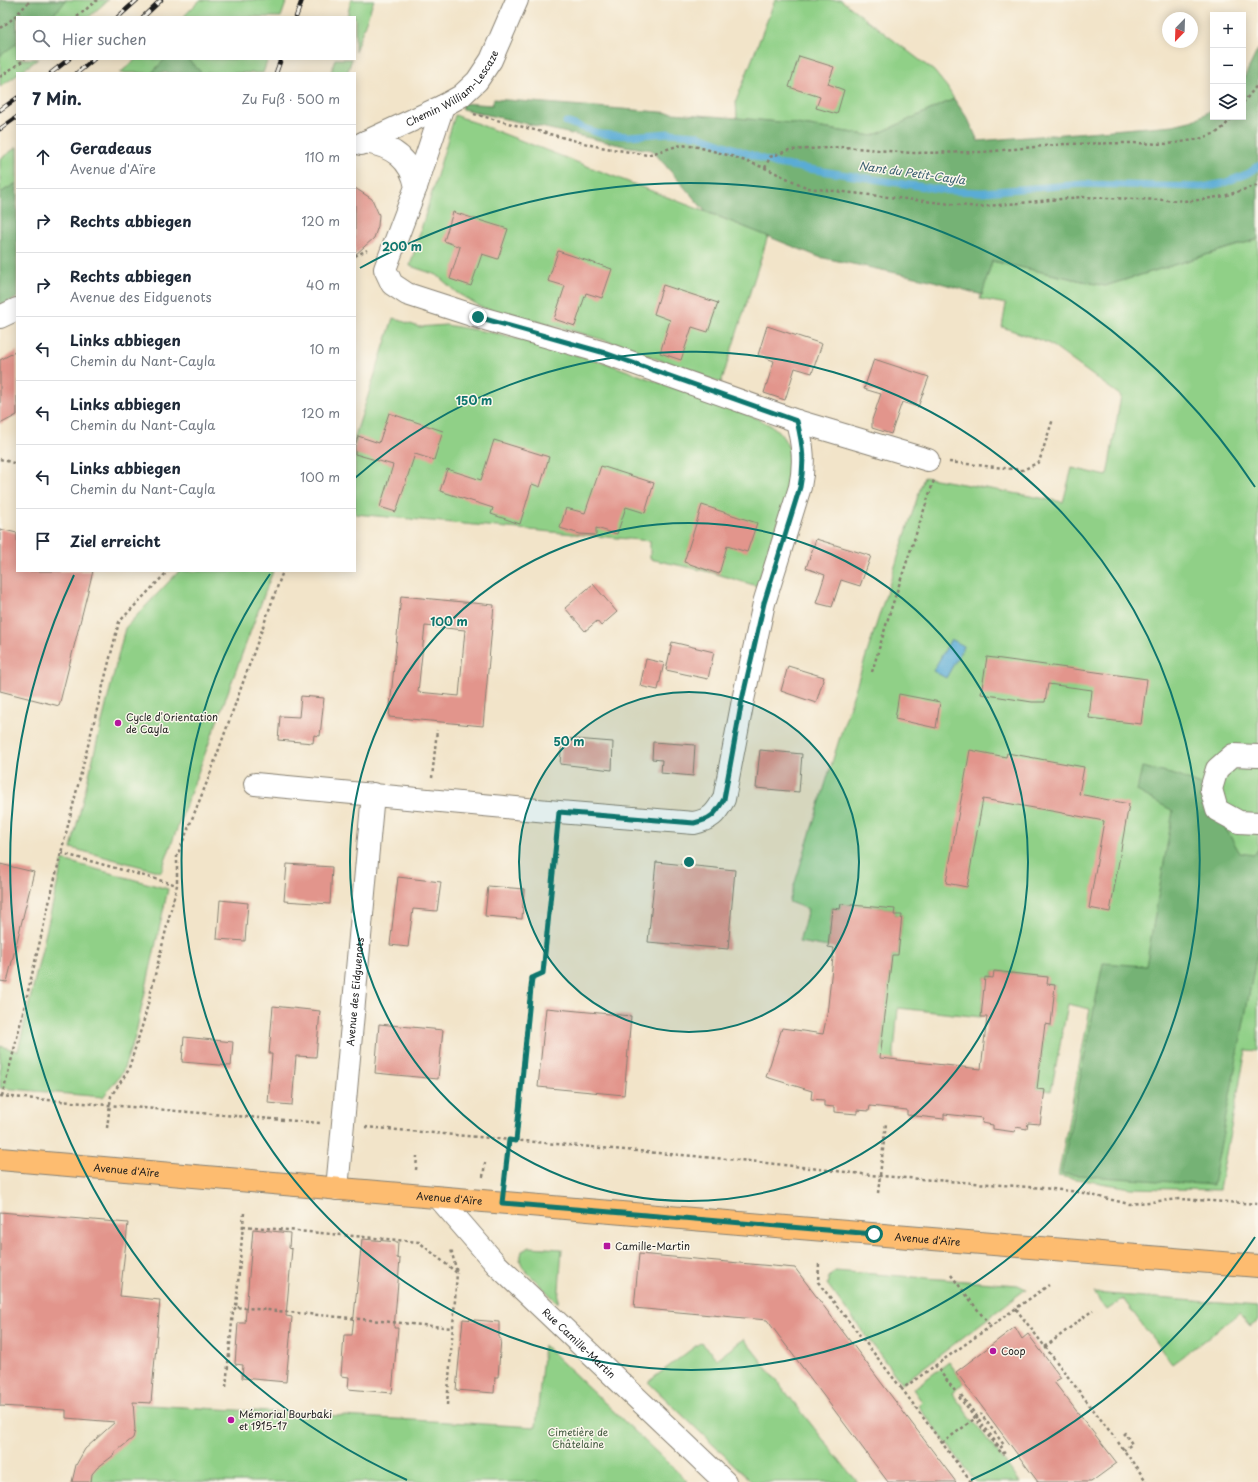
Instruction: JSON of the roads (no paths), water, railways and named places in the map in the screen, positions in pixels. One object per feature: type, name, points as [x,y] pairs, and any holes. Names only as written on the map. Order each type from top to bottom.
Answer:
[{"type":"main road","name":"Avenue d'Aïre","points":[[0,1159],[439,1198],[1258,1266]]},
{"type":"street","name":"Chemin William-Lescaze","points":[[360,145],[461,96],[481,76],[491,60],[500,43],[518,0]]},
{"type":"street","points":[[443,106],[416,187],[385,269],[392,284],[407,294],[478,317],[605,353],[797,421],[937,466]]},
{"type":"street","points":[[360,145],[379,144],[392,151],[406,162],[414,174],[416,187]]},
{"type":"street","points":[[0,317],[16,309]]},
{"type":"street","points":[[255,784],[694,823],[709,819],[718,810],[724,799],[742,700],[764,603],[800,487],[803,471],[803,443],[797,421]]},
{"type":"street","points":[[1258,756],[1233,755],[1217,768],[1211,789],[1217,810],[1239,822],[1258,823]]},
{"type":"street","name":"Avenue des Eidguenots","points":[[337,1189],[373,794]]},
{"type":"street","name":"Rue Camille-Martin","points":[[439,1198],[496,1264],[725,1482]]},
{"type":"water","points":[[951,639],[964,646],[946,678],[933,671]]},
{"type":"waterway","name":"Nant du Petit-Cayla","points":[[566,122],[601,134],[629,136],[669,133],[697,135],[777,164],[950,191],[983,192],[1083,184],[1202,187],[1224,183],[1249,173],[1258,166]]},
{"type":"railway","points":[[119,16],[137,0]]},
{"type":"railway","points":[[144,16],[161,0]]},
{"type":"railway","points":[[296,16],[302,0]]},
{"type":"railway","points":[[52,72],[68,60]]},
{"type":"railway","points":[[78,72],[93,60]]},
{"type":"railway","points":[[276,72],[281,60]]},
{"type":"railway","points":[[0,110],[16,99]]},
{"type":"railway","points":[[0,129],[16,118]]},
{"type":"place","name":"Cycle d'Orientation de Cayla","points":[[118,723]]},
{"type":"place","name":"Camille-Martin","points":[[607,1246]]},
{"type":"place","name":"Coop","points":[[993,1351]]},
{"type":"place","name":"Mémorial Bourbaki et 1915-17","points":[[231,1420]]},
{"type":"park label","name":"Cimetière de Châtelaine","points":[[578,1438]]}]
